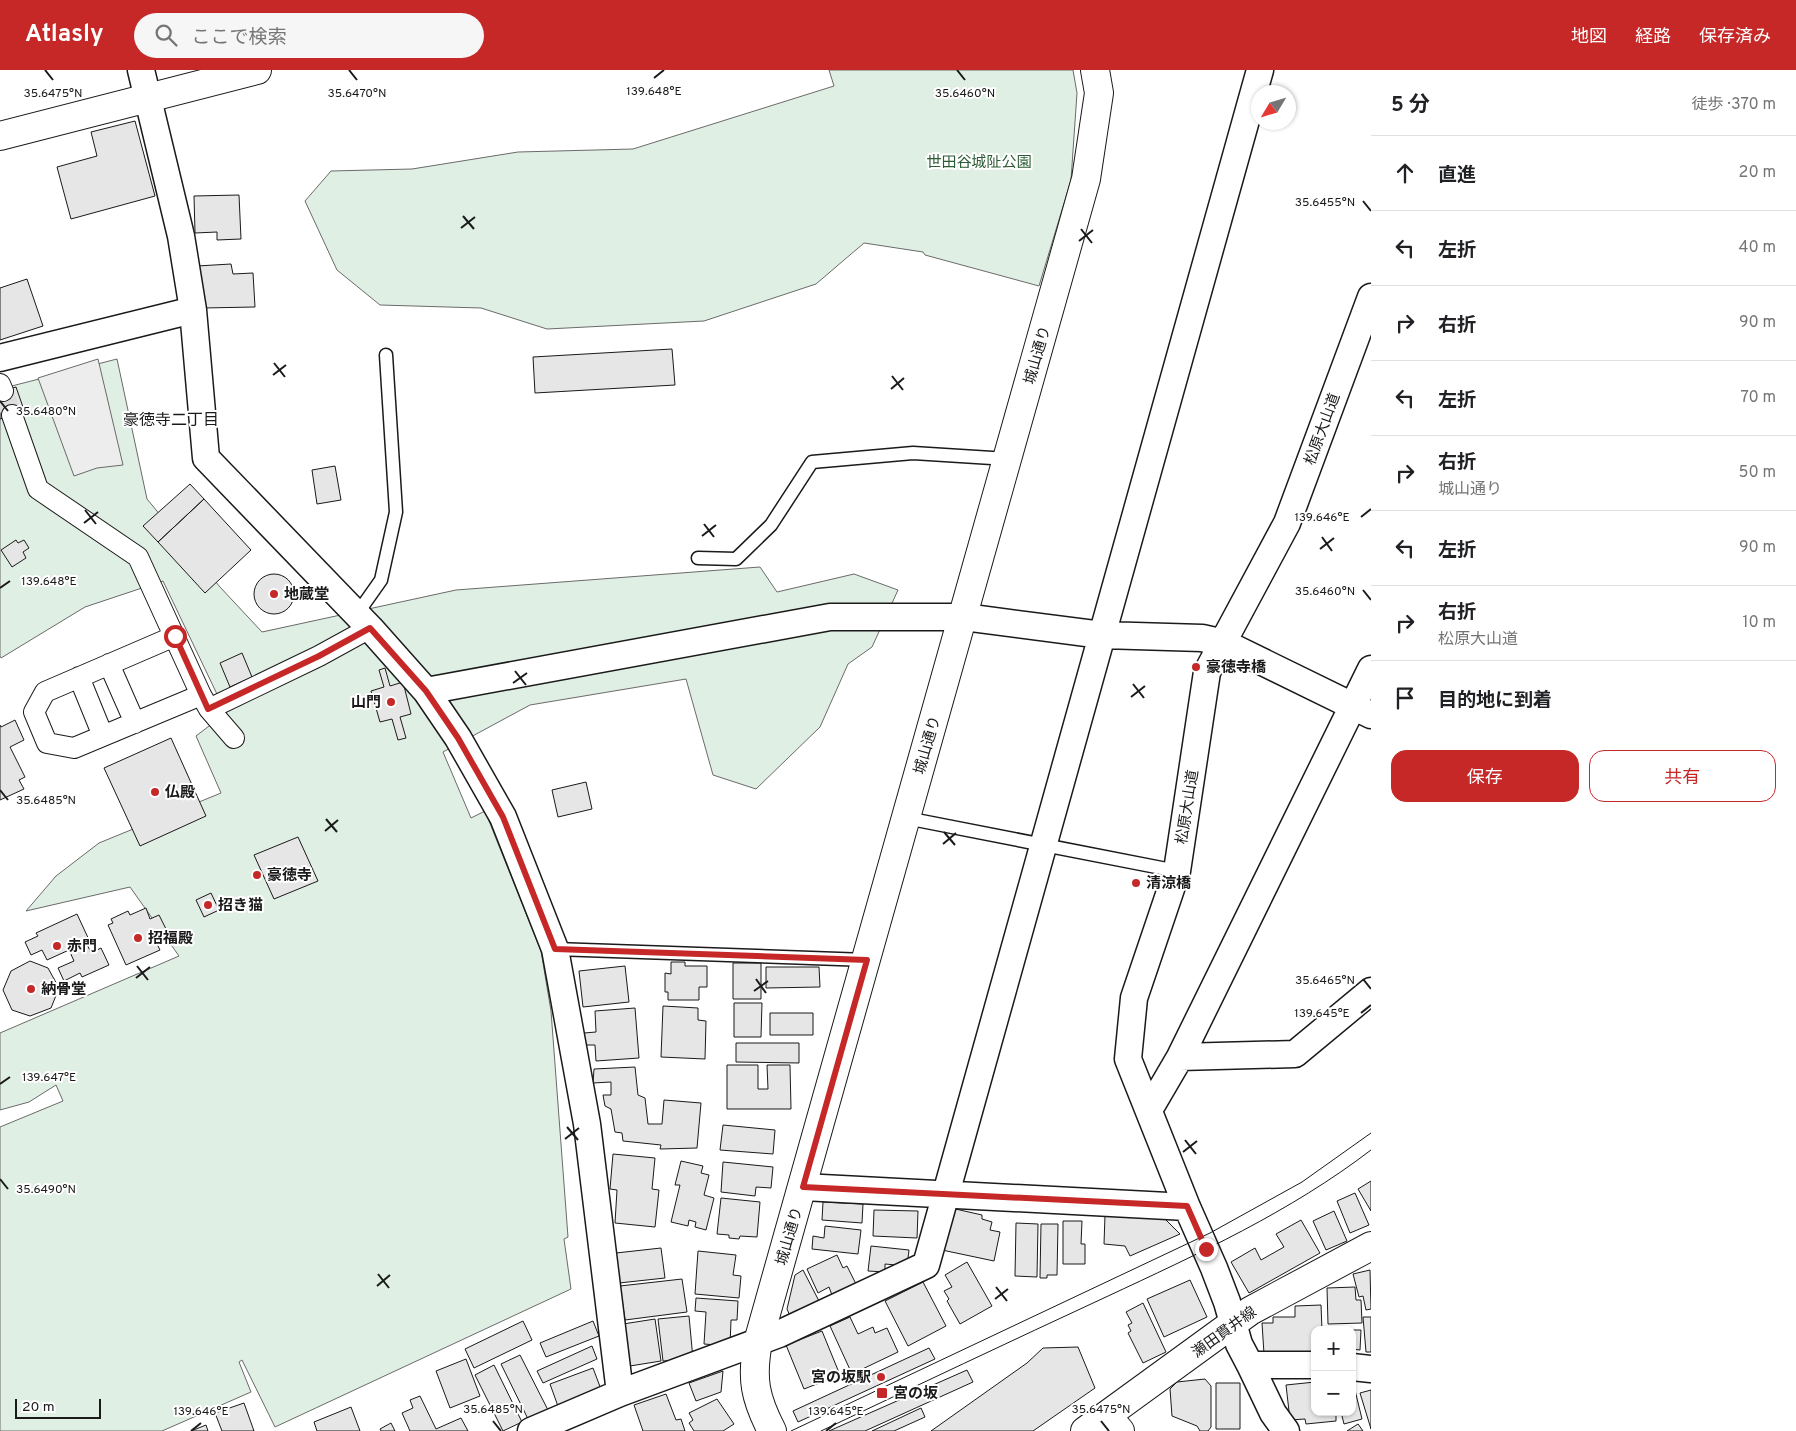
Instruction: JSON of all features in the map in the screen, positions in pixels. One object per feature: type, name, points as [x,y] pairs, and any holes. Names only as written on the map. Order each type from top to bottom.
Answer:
[{"type":"street","points":[[141,70],[181,236],[193,310],[206,458],[363,621],[426,691],[458,738],[503,817],[555,949],[587,1124],[620,1393]]},
{"type":"street","points":[[0,136],[257,70]]},
{"type":"street","name":"城山通り","points":[[769,1424],[758,1401],[754,1384],[753,1368],[758,1342],[1086,179],[1099,93],[1096,70]]},
{"type":"street","points":[[531,1431],[620,1393],[758,1342],[926,1266],[1260,70]]},
{"type":"street","name":"松原大山道","points":[[1280,1422],[1239,1344],[1214,1268],[1128,1059],[1134,998],[1177,871],[1207,672],[1287,523],[1371,297]]},
{"type":"street","points":[[0,358],[193,310]]},
{"type":"street","points":[[12,414],[38,489],[138,557],[205,702],[234,738]]},
{"type":"street","points":[[426,691],[830,617],[964,617],[1102,635],[1202,638],[1224,643],[1362,710]]},
{"type":"street","points":[[175,636],[45,692],[34,712],[46,743],[74,748],[134,723],[205,702],[319,656],[363,621]]},
{"type":"street","points":[[110,664],[134,723]]},
{"type":"street","points":[[1149,1110],[1180,1057],[1362,710],[1371,669]]},
{"type":"street","points":[[79,677],[103,736]]},
{"type":"street","points":[[1180,1057],[1295,1054],[1371,991]]},
{"type":"street","points":[[803,1187],[1187,1206]]},
{"type":"street","name":"瀬田貫井線","points":[[1085,1431],[1113,1423],[1250,1311],[1371,1246]]},
{"type":"street","points":[[1250,1365],[1311,1365]]},
{"type":"street","points":[[1356,1367],[1371,1369]]},
{"type":"lane","points":[[363,621],[381,580],[396,512],[386,355]]},
{"type":"lane","points":[[698,558],[736,559],[771,525],[812,462],[913,452],[1008,459]]},
{"type":"lane","points":[[906,818],[1177,871]]},
{"type":"lane","points":[[555,949],[867,960]]},
{"type":"green space","name":"世田谷城阯公園","points":[[829,70],[1073,70],[1077,93],[1071,180],[1039,286],[925,255],[923,252],[864,243],[816,284],[704,321],[547,329],[481,308],[380,305],[337,270],[305,201],[331,171],[412,169],[518,152],[633,149],[834,86]]},
{"type":"green space","name":"豪徳寺","points":[[117,359],[147,499],[220,587],[262,632],[456,590],[760,567],[777,592],[854,574],[898,590],[872,647],[848,664],[820,727],[756,789],[713,775],[686,679],[530,705],[443,752],[471,818],[485,811],[541,951],[551,1011],[568,1237],[564,1239],[571,1289],[275,1427],[242,1360],[239,1362],[251,1392],[162,1431],[0,1431],[0,1127],[63,1101],[56,1085],[29,1102],[0,1110],[0,1033],[179,956],[130,887],[26,911],[56,876],[99,843],[221,793],[196,736],[226,713],[163,581],[85,607],[1,658],[0,656],[0,389]]},
{"type":"shaded area","points":[[98,359],[123,465],[97,468],[74,476],[38,378]]},
{"type":"building","points":[[135,121],[155,196],[71,219],[57,167],[97,156],[91,132]]},
{"type":"building","points":[[239,195],[241,239],[217,240],[217,232],[195,233],[194,196]]},
{"type":"building","points":[[231,264],[233,274],[253,273],[255,307],[203,308],[197,266]]},
{"type":"building","points":[[27,279],[43,326],[0,340],[0,288]]},
{"type":"building","points":[[672,349],[675,385],[535,393],[533,357]]},
{"type":"building","points":[[16,387],[24,410],[0,419],[0,392]]},
{"type":"building","points":[[335,466],[341,500],[317,504],[312,470]]},
{"type":"building","points":[[190,484],[204,499],[158,542],[143,526]]},
{"type":"building","points":[[204,499],[251,550],[205,593],[158,542]]},
{"type":"building","points":[[16,540],[18,543],[24,540],[29,548],[23,552],[26,558],[12,567],[1,550]]},
{"type":"building","name":"地蔵堂","points":[[278,574],[285,577],[291,583],[294,594],[293,602],[285,611],[278,614],[270,614],[263,611],[255,602],[254,590],[257,583],[266,575]]},
{"type":"building","points":[[242,653],[252,677],[230,687],[220,663]]},
{"type":"building","name":"山門","points":[[385,668],[390,686],[403,682],[411,714],[400,717],[406,738],[398,740],[392,719],[380,722],[371,691],[384,687],[379,670]]},
{"type":"building","points":[[15,720],[24,740],[10,747],[25,777],[19,780],[24,789],[0,800],[0,725],[1,727]]},
{"type":"building","name":"仏殿","points":[[171,738],[206,816],[140,846],[104,768]]},
{"type":"building","points":[[586,782],[592,809],[558,817],[552,790]]},
{"type":"building","points":[[298,837],[318,881],[274,899],[254,855]]},
{"type":"building","name":"招き猫","points":[[211,893],[219,910],[204,917],[196,900]]},
{"type":"building","name":"招福殿","points":[[146,908],[150,919],[159,915],[169,935],[156,942],[160,950],[126,965],[108,925],[113,923],[111,919],[128,911],[130,915]]},
{"type":"building","name":"赤門","points":[[77,914],[90,942],[87,944],[91,953],[101,948],[109,965],[82,977],[80,973],[64,981],[58,968],[74,961],[69,950],[47,960],[42,950],[31,955],[25,942],[38,936],[36,933]]},
{"type":"building","name":"納骨堂","points":[[30,961],[48,968],[59,988],[51,1008],[30,1016],[12,1010],[3,990],[11,971]]},
{"type":"building","points":[[671,962],[685,962],[685,966],[707,966],[707,987],[699,987],[699,1000],[668,1000],[668,992],[665,992],[665,973],[671,974]]},
{"type":"building","points":[[733,963],[761,963],[761,999],[733,999]]},
{"type":"building","points":[[625,966],[629,1002],[583,1007],[579,971]]},
{"type":"building","points":[[766,967],[819,967],[820,987],[766,988]]},
{"type":"building","points":[[734,1003],[762,1003],[761,1037],[734,1037]]},
{"type":"building","points":[[663,1006],[698,1008],[698,1020],[706,1021],[705,1059],[661,1057]]},
{"type":"building","points":[[635,1008],[639,1058],[596,1061],[595,1045],[585,1045],[584,1033],[596,1032],[595,1011]]},
{"type":"building","points":[[770,1013],[813,1013],[813,1035],[770,1035]]},
{"type":"building","points":[[736,1043],[799,1043],[799,1063],[736,1062]]},
{"type":"building","points":[[727,1065],[758,1065],[758,1089],[768,1089],[767,1065],[790,1065],[791,1109],[727,1109]]},
{"type":"building","points":[[635,1067],[638,1095],[645,1098],[648,1124],[662,1124],[664,1100],[701,1103],[697,1148],[660,1149],[661,1145],[623,1141],[622,1133],[615,1132],[611,1109],[605,1106],[603,1095],[611,1095],[611,1082],[593,1083],[594,1069]]},
{"type":"building","points":[[723,1125],[775,1130],[773,1154],[720,1150]]},
{"type":"building","points":[[613,1154],[655,1158],[652,1189],[659,1190],[655,1227],[615,1223],[617,1190],[610,1189]]},
{"type":"building","points":[[681,1161],[703,1166],[701,1173],[709,1175],[704,1195],[714,1198],[706,1230],[695,1227],[696,1222],[689,1220],[688,1226],[671,1222],[680,1185],[675,1185]]},
{"type":"building","points":[[723,1162],[773,1167],[771,1188],[756,1187],[755,1196],[721,1192]]},
{"type":"building","points":[[1371,1181],[1371,1211],[1358,1189]]},
{"type":"building","points":[[1355,1193],[1369,1225],[1350,1233],[1337,1201]]},
{"type":"building","points":[[721,1198],[760,1202],[757,1237],[740,1236],[739,1239],[729,1238],[729,1235],[717,1234]]},
{"type":"building","points":[[823,1202],[863,1204],[862,1223],[822,1220]]},
{"type":"building","points":[[951,1208],[982,1215],[982,1219],[992,1222],[990,1230],[1000,1232],[994,1261],[942,1250]]},
{"type":"building","points":[[874,1210],[918,1211],[917,1238],[873,1236]]},
{"type":"building","points":[[1334,1211],[1347,1241],[1326,1250],[1313,1221]]},
{"type":"building","points":[[1105,1215],[1164,1218],[1180,1234],[1130,1256],[1125,1246],[1104,1244]]},
{"type":"building","points":[[1301,1220],[1320,1253],[1249,1293],[1231,1262],[1255,1248],[1261,1260],[1284,1247],[1276,1234]]},
{"type":"building","points":[[1063,1221],[1082,1221],[1081,1244],[1085,1244],[1085,1264],[1063,1264]]},
{"type":"building","points":[[1016,1223],[1038,1224],[1037,1277],[1015,1276]]},
{"type":"building","points":[[1041,1224],[1058,1224],[1057,1275],[1047,1275],[1047,1278],[1040,1278]]},
{"type":"building","points":[[825,1226],[861,1230],[858,1254],[812,1249],[813,1236],[824,1238]]},
{"type":"building","points":[[871,1246],[909,1250],[907,1266],[885,1264],[885,1272],[868,1271]]},
{"type":"building","points":[[661,1248],[665,1278],[619,1283],[616,1253]]},
{"type":"building","points":[[698,1251],[736,1255],[733,1275],[741,1276],[739,1298],[695,1294]]},
{"type":"building","points":[[837,1255],[843,1268],[847,1266],[856,1284],[832,1295],[829,1287],[818,1293],[807,1269]]},
{"type":"building","points":[[967,1262],[992,1306],[960,1324],[947,1301],[949,1299],[944,1291],[952,1287],[945,1275]]},
{"type":"building","points":[[803,1270],[819,1301],[790,1316],[787,1309],[795,1275]]},
{"type":"building","points":[[1370,1270],[1371,1309],[1366,1310],[1363,1296],[1359,1297],[1353,1274]]},
{"type":"building","points":[[682,1279],[687,1312],[625,1320],[620,1286]]},
{"type":"building","points":[[1190,1280],[1207,1317],[1164,1337],[1147,1299]]},
{"type":"building","points":[[923,1282],[946,1326],[908,1346],[885,1301]]},
{"type":"building","points":[[1355,1287],[1356,1300],[1361,1300],[1362,1323],[1328,1324],[1327,1288]]},
{"type":"building","points":[[696,1298],[738,1301],[737,1320],[731,1320],[730,1346],[704,1344],[706,1312],[695,1311]]},
{"type":"building","points":[[1143,1303],[1166,1352],[1143,1363],[1128,1333],[1131,1331],[1128,1325],[1132,1323],[1126,1312]]},
{"type":"building","points":[[1321,1305],[1322,1326],[1311,1326],[1311,1353],[1264,1354],[1262,1323],[1273,1323],[1273,1317],[1295,1317],[1295,1306]]},
{"type":"building","points":[[689,1316],[693,1359],[663,1361],[658,1319]]},
{"type":"building","points":[[850,1317],[858,1334],[873,1327],[875,1333],[887,1328],[898,1352],[852,1374],[830,1326]]},
{"type":"building","points":[[1363,1317],[1371,1317],[1371,1352],[1366,1352]]},
{"type":"building","points":[[655,1319],[661,1361],[630,1366],[623,1324]]},
{"type":"building","points":[[523,1321],[532,1340],[474,1368],[465,1349]]},
{"type":"building","points":[[593,1321],[599,1336],[546,1357],[540,1343]]},
{"type":"building","points":[[1356,1330],[1361,1330],[1360,1350],[1356,1350]]},
{"type":"building","points":[[822,1331],[840,1375],[804,1389],[786,1345]]},
{"type":"building","points":[[592,1346],[597,1359],[543,1383],[537,1371]]},
{"type":"building","points":[[1078,1347],[1095,1388],[1033,1431],[931,1431],[1027,1363],[1043,1348]]},
{"type":"building","name":"宮の坂駅","points":[[929,1348],[935,1359],[798,1422],[793,1411]]},
{"type":"building","points":[[520,1355],[549,1412],[529,1421],[501,1364]]},
{"type":"building","points":[[466,1359],[480,1396],[450,1408],[436,1371]]},
{"type":"building","points":[[494,1365],[522,1422],[503,1431],[475,1375]]},
{"type":"building","points":[[593,1368],[602,1392],[559,1409],[550,1384]]},
{"type":"building","name":"宮の坂駅","points":[[967,1370],[973,1382],[865,1431],[829,1431]]},
{"type":"building","points":[[723,1371],[721,1392],[696,1401],[689,1383]]},
{"type":"building","points":[[1205,1379],[1211,1386],[1211,1427],[1208,1431],[1200,1431],[1197,1426],[1172,1416],[1170,1389],[1177,1382]]},
{"type":"building","points":[[1311,1382],[1311,1416],[1336,1416],[1336,1421],[1306,1424],[1305,1419],[1290,1420],[1286,1385]]},
{"type":"building","points":[[1216,1383],[1240,1383],[1240,1429],[1216,1429]]},
{"type":"building","points":[[1371,1390],[1371,1429],[1360,1393]]},
{"type":"building","points":[[666,1394],[676,1420],[681,1419],[685,1431],[643,1431],[634,1405]]},
{"type":"building","points":[[1356,1394],[1362,1419],[1344,1424],[1342,1416],[1356,1416]]},
{"type":"building","points":[[420,1396],[436,1429],[461,1418],[468,1431],[410,1431],[402,1413],[413,1408],[410,1400]]},
{"type":"building","points":[[717,1399],[734,1424],[723,1431],[694,1431],[689,1423],[693,1420],[689,1413]]},
{"type":"building","points":[[244,1403],[254,1431],[222,1431],[215,1413]]},
{"type":"building","points":[[351,1407],[360,1431],[317,1431],[314,1422]]},
{"type":"building","points":[[921,1408],[925,1417],[894,1431],[872,1431]]},
{"type":"building","points":[[391,1423],[395,1431],[381,1431],[380,1429]]},
{"type":"building","points":[[1358,1424],[1363,1431],[1347,1431]]},
{"type":"building","points":[[206,1425],[208,1431],[191,1431]]},
{"type":"tunnel","points":[[3,391],[12,415]]},
{"type":"tram line","points":[[791,1431],[1210,1233],[1302,1182],[1371,1133]]},
{"type":"tram line","points":[[821,1431],[1243,1231],[1308,1193],[1371,1150]]},
{"type":"place","name":"地蔵堂","points":[[274,594]]},
{"type":"place","name":"豪徳寺橋","points":[[1196,667]]},
{"type":"place","name":"山門","points":[[391,702]]},
{"type":"place","name":"仏殿","points":[[155,792]]},
{"type":"place","name":"豪徳寺","points":[[257,875]]},
{"type":"place","name":"清涼橋","points":[[1136,883]]},
{"type":"place","name":"招き猫","points":[[208,905]]},
{"type":"place","name":"招福殿","points":[[138,938]]},
{"type":"place","name":"赤門","points":[[57,946]]},
{"type":"place","name":"納骨堂","points":[[31,989]]},
{"type":"place","name":"宮の坂駅","points":[[881,1377]]},
{"type":"place","name":"宮の坂","points":[[882,1393]]},
{"type":"district","name":"豪徳寺二丁目","points":[[171,419]]},
{"type":"route","points":[[175,636],[208,709],[319,656],[370,628],[426,691],[458,738],[503,817],[555,949],[867,960],[803,1187],[1187,1206],[1206,1249]]}]
